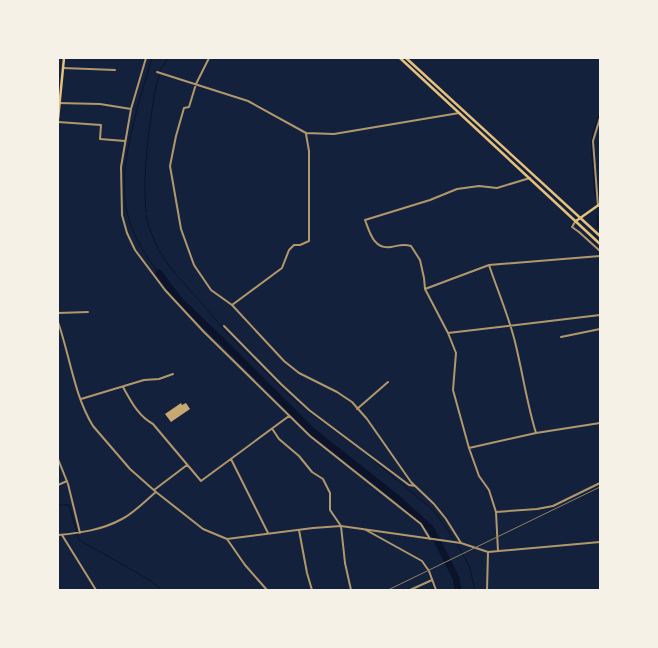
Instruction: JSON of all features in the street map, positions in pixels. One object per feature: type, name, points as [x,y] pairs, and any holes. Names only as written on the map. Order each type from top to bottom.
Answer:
[{"type":"main road","points":[[58,121],[58,103],[64,58]]},
{"type":"main road","points":[[400,58],[600,244]]},
{"type":"main road","points":[[406,58],[600,236]]},
{"type":"main road","points":[[576,221],[599,205]]},
{"type":"street","points":[[146,58],[131,109],[121,167],[121,203],[127,233],[135,250],[165,290],[245,373],[310,436],[421,524],[430,539]]},
{"type":"street","points":[[209,58],[196,84],[189,107],[184,108],[170,166],[181,229],[194,265],[211,290],[232,305],[284,361],[300,373],[352,402],[375,430],[394,460],[446,519],[461,543]]},
{"type":"street","points":[[63,68],[115,70]]},
{"type":"street","points":[[157,72],[248,101],[306,133],[334,134],[459,113]]},
{"type":"street","points":[[58,103],[100,104],[131,109]]},
{"type":"street","points":[[599,205],[593,141],[600,118]]},
{"type":"street","points":[[58,121],[101,125],[100,138],[124,141]]},
{"type":"street","points":[[232,305],[282,268],[289,250],[294,245],[310,241],[309,151],[306,133]]},
{"type":"street","points":[[498,551],[496,512],[489,490],[479,476],[469,448],[453,390],[456,353],[448,333],[425,289],[420,260],[411,246],[403,244],[389,248],[380,247],[374,242],[365,220],[430,200],[457,189],[479,186],[498,188],[530,178]]},
{"type":"street","points":[[576,221],[572,227],[600,251]]},
{"type":"street","points":[[425,289],[488,265],[600,256]]},
{"type":"street","points":[[488,265],[516,344],[530,415],[536,433]]},
{"type":"street","points":[[58,313],[88,312]]},
{"type":"street","points":[[448,333],[600,315]]},
{"type":"street","points":[[58,322],[81,399],[93,426],[130,468],[154,491],[203,529],[227,539],[341,526],[461,543],[488,552],[600,542]]},
{"type":"street","points":[[224,326],[281,384],[310,410],[409,485],[415,486]]},
{"type":"street","points":[[561,337],[600,330]]},
{"type":"street","points":[[81,399],[123,386],[174,374]]},
{"type":"street","points":[[357,409],[388,382]]},
{"type":"street","points":[[123,386],[133,406],[153,424],[201,482],[289,416]]},
{"type":"street","points":[[469,448],[536,433],[600,423]]},
{"type":"street","points":[[272,430],[279,439],[299,456],[312,472],[323,479],[330,493],[330,510],[341,526],[345,563],[351,590]]},
{"type":"street","points":[[58,459],[67,481],[80,533]]},
{"type":"street","points":[[231,459],[268,533]]},
{"type":"street","points":[[58,535],[96,530],[123,519],[187,464]]},
{"type":"street","points":[[58,485],[67,481]]},
{"type":"street","points":[[496,512],[553,506],[600,483]]},
{"type":"street","points":[[299,530],[312,590]]},
{"type":"street","points":[[366,530],[422,562],[436,590]]},
{"type":"street","points":[[62,535],[96,590]]},
{"type":"street","points":[[227,539],[252,574],[267,590]]},
{"type":"street","points":[[487,590],[488,552]]},
{"type":"street","points":[[410,590],[432,580]]},
{"type":"building","points":[[181,403],[182,405],[186,403],[190,409],[171,422],[165,414]]},
{"type":"waterway","points":[[152,58],[131,134],[127,155],[124,194],[129,220],[136,237],[159,273]]},
{"type":"waterway","points":[[160,71],[168,58]]},
{"type":"waterway","points":[[146,212],[145,174],[147,148],[156,84],[159,75]]},
{"type":"waterway","points":[[593,166],[592,138],[600,113]]},
{"type":"waterway","points":[[593,169],[595,197]]},
{"type":"waterway","points":[[146,215],[158,249],[169,266],[230,336],[289,395],[360,449],[433,510],[453,540]]},
{"type":"waterway","points":[[597,216],[598,228]]},
{"type":"waterway","points":[[600,259],[600,271]]},
{"type":"waterway","points":[[159,273],[180,301],[312,431],[398,499],[431,529],[456,578],[458,590]]},
{"type":"waterway","points":[[58,505],[69,505],[79,540],[150,580],[162,590]]},
{"type":"waterway","points":[[457,544],[469,565],[475,590]]},
{"type":"railway","points":[[388,590],[600,487]]}]
